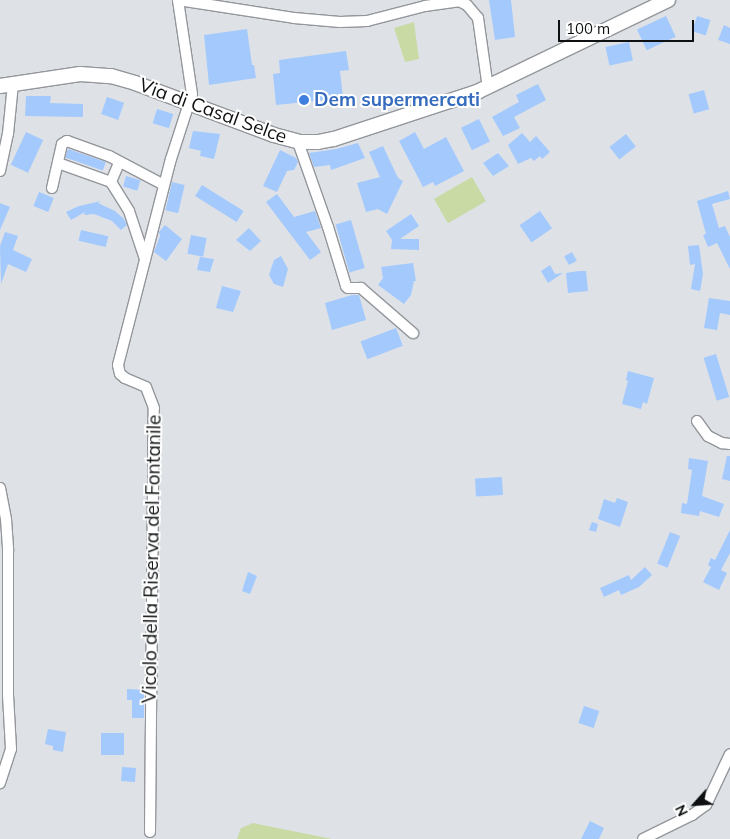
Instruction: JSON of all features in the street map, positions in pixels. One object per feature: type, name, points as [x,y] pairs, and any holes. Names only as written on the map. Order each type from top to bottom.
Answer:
[{"type":"main road","name":"Via di Casal Selce","points":[[6,85],[72,75],[103,75],[136,83],[274,136],[298,142],[318,142],[334,139],[438,107],[488,88],[668,0]]},
{"type":"street","points":[[178,0],[294,18],[340,22],[367,21],[450,1],[462,2],[472,9],[478,18],[488,88]]},
{"type":"street","name":"Vicolo della Riserva del Fontanile","points":[[150,832],[150,648],[154,408],[146,387],[125,378],[119,372],[118,365],[164,185],[192,89],[178,0]]},
{"type":"street","points":[[0,171],[8,134],[6,85]]},
{"type":"street","points":[[52,188],[62,144],[67,141],[109,156],[119,163],[164,185]]},
{"type":"street","points":[[298,142],[328,226],[346,286],[348,288],[361,288],[413,333]]},
{"type":"street","points":[[58,163],[111,182],[129,211],[138,232],[145,259]]},
{"type":"street","points":[[111,182],[119,163]]},
{"type":"street","points":[[697,421],[708,436],[722,443],[730,444]]},
{"type":"street","points":[[0,488],[6,519],[8,551],[8,686],[11,749],[0,783]]},
{"type":"street","points":[[642,839],[692,815],[706,805],[730,754]]},
{"type":"green space","points":[[414,22],[419,59],[405,62],[394,28]]},
{"type":"green space","points":[[472,177],[486,201],[448,223],[434,199]]},
{"type":"green space","points":[[253,823],[332,839],[237,839],[241,828]]},
{"type":"building","points":[[489,0],[511,0],[515,37],[495,40]]},
{"type":"building","points":[[666,16],[676,37],[647,50],[637,30]]},
{"type":"building","points":[[697,16],[710,20],[706,35],[692,31]]},
{"type":"building","points":[[724,25],[730,28],[730,44],[718,40]]},
{"type":"building","points":[[247,29],[252,65],[254,65],[256,78],[209,85],[204,35]]},
{"type":"building","points":[[629,42],[633,61],[609,66],[606,47]]},
{"type":"building","points":[[346,51],[349,70],[340,71],[343,98],[276,105],[273,74],[280,73],[279,60]]},
{"type":"building","points":[[538,84],[546,100],[514,117],[520,128],[503,136],[492,117],[519,102],[516,95]]},
{"type":"building","points":[[704,90],[709,109],[694,113],[689,94]]},
{"type":"building","points":[[26,96],[51,96],[50,103],[83,104],[83,117],[25,116]]},
{"type":"building","points":[[107,97],[124,103],[118,120],[101,114]]},
{"type":"building","points":[[157,109],[173,114],[169,128],[153,123]]},
{"type":"building","points":[[479,119],[490,141],[472,150],[461,128]]},
{"type":"building","points":[[193,131],[220,134],[214,159],[200,156],[201,151],[189,148]]},
{"type":"building","points":[[26,132],[43,140],[28,173],[11,165]]},
{"type":"building","points":[[415,132],[424,149],[446,137],[464,171],[435,186],[433,182],[423,187],[399,141]]},
{"type":"building","points":[[522,133],[530,142],[536,136],[550,152],[542,159],[540,156],[534,161],[531,158],[518,164],[508,145]]},
{"type":"building","points":[[626,134],[636,147],[619,160],[609,147]]},
{"type":"building","points":[[358,143],[365,158],[331,170],[330,165],[314,167],[309,153]]},
{"type":"building","points":[[383,146],[398,178],[403,181],[387,214],[378,209],[366,212],[357,183],[380,177],[369,152]]},
{"type":"building","points":[[68,149],[106,162],[103,171],[65,158]]},
{"type":"building","points":[[280,150],[296,158],[298,162],[294,170],[287,171],[277,192],[263,186]]},
{"type":"building","points":[[498,153],[509,166],[493,176],[483,163]]},
{"type":"building","points":[[126,176],[140,180],[137,191],[123,187]]},
{"type":"building","points":[[172,182],[185,185],[178,213],[165,210]]},
{"type":"building","points":[[202,185],[244,211],[237,222],[195,196]]},
{"type":"building","points":[[728,191],[730,199],[712,204],[719,228],[725,226],[730,237],[730,269],[717,243],[708,247],[703,235],[706,234],[697,201]]},
{"type":"building","points":[[39,192],[54,198],[48,212],[33,206]]},
{"type":"building","points":[[277,194],[294,217],[315,211],[321,228],[306,232],[321,252],[310,260],[266,202]]},
{"type":"building","points":[[101,201],[98,203],[115,211],[124,219],[127,225],[121,230],[112,221],[94,214],[84,215],[85,212],[71,220],[66,212],[79,206]]},
{"type":"building","points":[[0,203],[10,207],[0,230]]},
{"type":"building","points":[[540,211],[552,228],[532,243],[520,225]]},
{"type":"building","points":[[411,214],[419,226],[400,239],[419,239],[419,250],[391,249],[392,240],[386,231]]},
{"type":"building","points":[[351,220],[365,268],[349,272],[336,224]]},
{"type":"building","points":[[165,225],[182,239],[166,261],[154,252],[160,236],[159,232]]},
{"type":"building","points":[[249,228],[261,241],[250,251],[236,240]]},
{"type":"building","points":[[81,230],[108,236],[106,247],[79,241]]},
{"type":"building","points":[[5,232],[18,236],[13,250],[32,259],[26,272],[8,264],[1,284],[0,246]]},
{"type":"building","points":[[191,235],[207,238],[203,257],[187,254]]},
{"type":"building","points":[[699,245],[703,274],[700,291],[691,289],[695,264],[690,265],[688,246]]},
{"type":"building","points":[[572,252],[577,261],[569,265],[564,256]]},
{"type":"building","points":[[281,256],[288,269],[283,287],[274,284],[269,275],[274,260]]},
{"type":"building","points":[[200,257],[214,259],[210,272],[197,270]]},
{"type":"building","points":[[413,263],[416,281],[414,281],[411,295],[404,304],[378,285],[383,278],[381,267]]},
{"type":"building","points":[[550,265],[555,274],[563,273],[548,283],[541,271]]},
{"type":"building","points":[[586,271],[588,291],[568,293],[566,273]]},
{"type":"building","points":[[222,286],[241,291],[233,312],[216,308]]},
{"type":"building","points":[[352,295],[359,295],[366,320],[332,330],[325,303]]},
{"type":"building","points":[[709,298],[730,301],[730,315],[720,313],[717,330],[704,328]]},
{"type":"building","points":[[396,328],[403,346],[367,359],[361,342]]},
{"type":"building","points":[[716,354],[729,397],[717,401],[704,358]]},
{"type":"building","points":[[628,371],[654,378],[647,404],[643,402],[641,409],[622,404],[628,381],[626,380]]},
{"type":"building","points":[[727,456],[730,456],[730,481],[722,479]]},
{"type":"building","points":[[689,458],[708,461],[702,496],[724,504],[719,517],[700,511],[699,516],[681,513],[682,503],[687,504],[692,470],[688,469]]},
{"type":"building","points":[[502,477],[503,495],[476,496],[475,478]]},
{"type":"building","points":[[617,498],[628,502],[620,527],[598,519],[604,499],[615,503]]},
{"type":"building","points":[[592,522],[598,524],[596,532],[589,530]]},
{"type":"building","points":[[730,530],[730,553],[721,570],[727,573],[719,590],[703,582],[711,567],[708,565],[711,558],[715,560]]},
{"type":"building","points":[[670,532],[680,536],[667,568],[657,564]]},
{"type":"building","points":[[645,567],[652,575],[639,587],[621,595],[619,590],[604,597],[600,588],[629,575],[631,580]]},
{"type":"building","points":[[248,572],[257,576],[250,594],[242,591]]},
{"type":"building","points":[[127,689],[144,690],[144,718],[132,718],[132,700],[127,700]]},
{"type":"building","points":[[584,706],[599,711],[594,728],[578,723]]},
{"type":"building","points":[[48,729],[66,732],[63,752],[53,750],[53,746],[45,744]]},
{"type":"building","points":[[101,733],[124,733],[124,755],[101,755]]},
{"type":"building","points":[[122,767],[136,768],[135,782],[121,781]]},
{"type":"building","points":[[590,821],[604,828],[599,839],[581,839]]},
{"type":"place","name":"Dem supermercati","points":[[304,100]]}]
